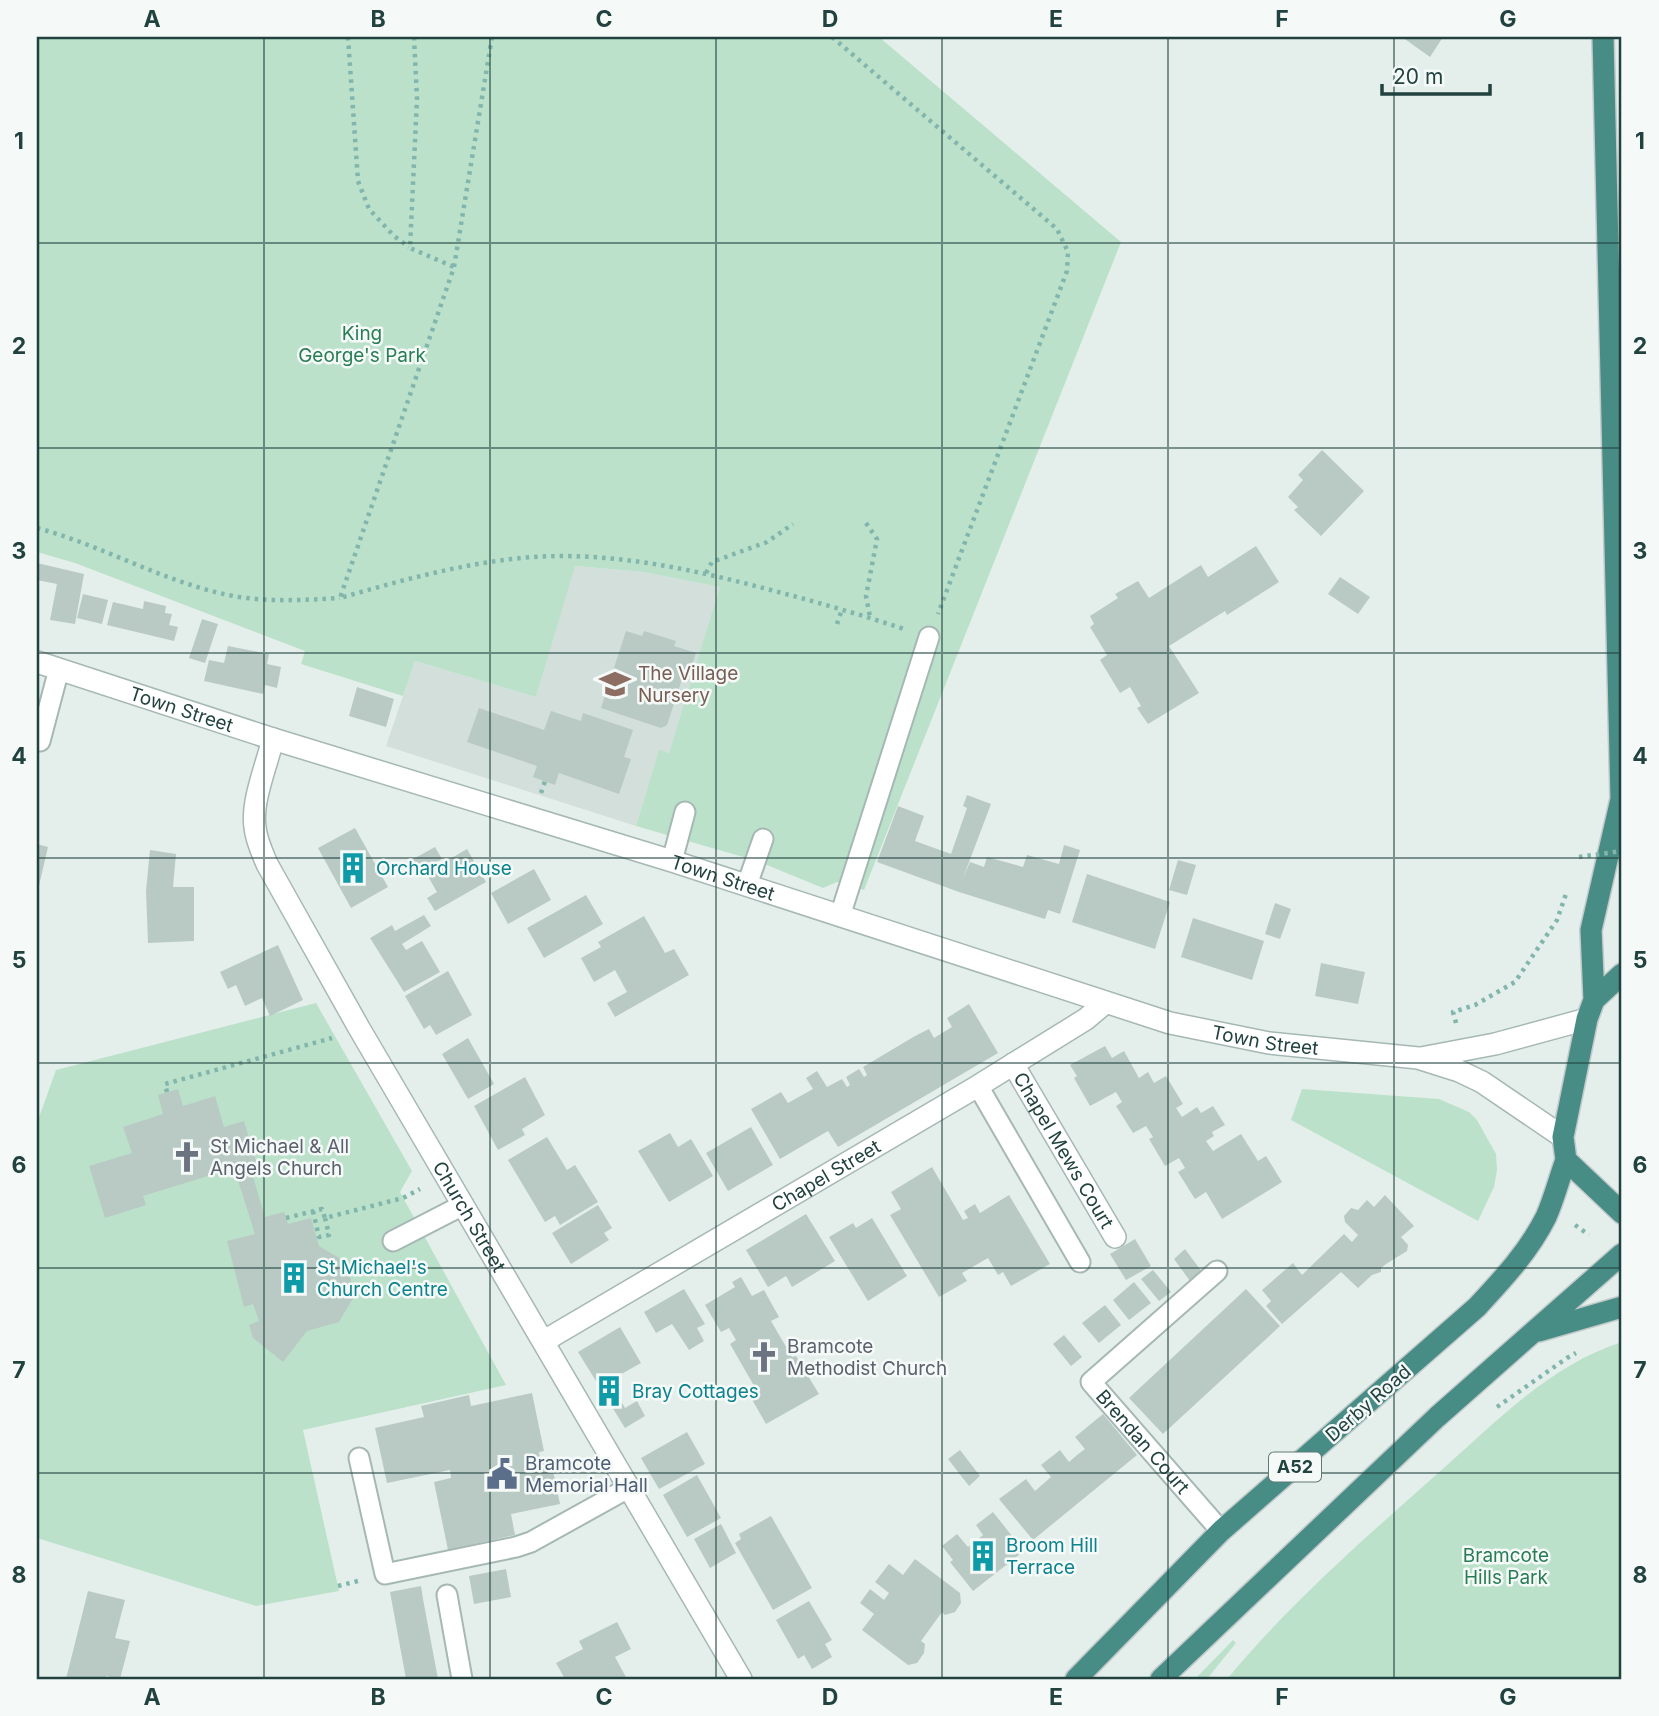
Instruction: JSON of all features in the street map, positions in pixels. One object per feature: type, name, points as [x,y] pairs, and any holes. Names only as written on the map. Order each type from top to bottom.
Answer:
[{"type":"highway","name":"A52","points":[[1566,1160],[1563,1137],[1590,1010],[1591,930],[1621,799],[1603,37]]},
{"type":"highway","points":[[1590,1010],[1622,974]]},
{"type":"highway","points":[[1566,1160],[1622,1213]]},
{"type":"highway","name":"Derby Road","points":[[1076,1679],[1221,1531],[1477,1307],[1511,1271],[1547,1214],[1566,1160]]},
{"type":"highway","points":[[1161,1679],[1437,1417],[1622,1254]]},
{"type":"highway","points":[[1531,1333],[1622,1307]]},
{"type":"street","name":"Town Street","points":[[37,662],[273,739],[672,861],[1170,1023],[1269,1043],[1418,1058],[1459,1071],[1482,1083],[1563,1137]]},
{"type":"street","name":"Church Street","points":[[273,739],[254,824],[267,864],[359,1028],[741,1679]]},
{"type":"street","name":"Chapel Street","points":[[544,1341],[1013,1065],[1087,1019],[1105,1003]]},
{"type":"street","name":"Town Street","points":[[1418,1058],[1495,1045],[1590,1010]]},
{"type":"street","name":"Chapel Mews Court","points":[[1013,1065],[1115,1237]]},
{"type":"lane","points":[[840,916],[929,637]]},
{"type":"lane","points":[[40,741],[59,669]]},
{"type":"lane","points":[[672,861],[685,812]]},
{"type":"lane","points":[[747,885],[764,839]]},
{"type":"lane","points":[[978,1086],[1080,1262]]},
{"type":"lane","points":[[393,1241],[463,1205]]},
{"type":"lane","name":"Brendan Court","points":[[1217,1271],[1091,1382],[1221,1531]]},
{"type":"lane","points":[[359,1458],[384,1574],[523,1544],[630,1487]]},
{"type":"lane","points":[[446,1595],[462,1679]]},
{"type":"path","points":[[348,37],[358,181],[369,209],[394,236],[410,248],[454,267]]},
{"type":"path","points":[[410,248],[417,99],[414,37]]},
{"type":"path","points":[[340,598],[454,267],[492,37]]},
{"type":"path","points":[[37,528],[181,581],[237,597],[286,602],[340,598],[452,569],[523,558],[604,559],[663,564],[706,573],[842,609],[929,637],[1067,271],[1068,252],[1057,229],[832,37]]},
{"type":"path","points":[[866,523],[877,539],[866,596],[870,618]]},
{"type":"path","points":[[706,573],[712,562],[766,542],[793,524]]},
{"type":"path","points":[[837,624],[842,609]]},
{"type":"path","points":[[1574,869],[1579,857],[1622,851]]},
{"type":"path","points":[[1453,1012],[1475,1004],[1515,982],[1557,920],[1570,882]]},
{"type":"path","points":[[167,1092],[165,1084],[359,1028]]},
{"type":"path","points":[[325,1218],[404,1199],[446,1176]]},
{"type":"path","points":[[286,1218],[313,1211],[322,1209],[329,1235],[319,1237],[313,1211]]},
{"type":"path","points":[[1575,1225],[1588,1235]]},
{"type":"path","points":[[1491,1411],[1566,1357],[1579,1352]]},
{"type":"shaded area","name":"The Village Nursery","points":[[574,566],[644,572],[721,587],[669,753],[659,751],[636,826],[386,746],[415,661],[536,697]]},
{"type":"green space","name":"King George's Park","points":[[37,37],[879,37],[1121,242],[864,890],[837,882],[823,888],[757,861],[636,826],[659,750],[669,753],[720,587],[644,572],[575,566],[536,697],[415,661],[403,696],[301,664],[305,651],[75,563],[37,552]]},
{"type":"green space","points":[[316,1003],[412,1171],[400,1192],[506,1385],[303,1430],[339,1591],[256,1606],[37,1538],[37,1123],[56,1070]]},
{"type":"green space","points":[[1302,1089],[1439,1099],[1469,1112],[1477,1120],[1496,1154],[1494,1187],[1478,1221],[1291,1120]]},
{"type":"green space","name":"Bramcote Hills Park","points":[[1622,1342],[1622,1679],[1227,1679],[1276,1624],[1328,1572],[1523,1398],[1570,1365]]},
{"type":"green space","points":[[1233,1640],[1236,1643],[1207,1679],[1195,1679]]},
{"type":"building","points":[[1402,37],[1443,37],[1430,57]]},
{"type":"building","points":[[1322,450],[1364,491],[1321,536],[1294,510],[1298,507],[1288,497],[1303,480],[1298,475]]},
{"type":"building","points":[[1256,546],[1279,582],[1227,615],[1225,611],[1169,646],[1199,693],[1148,724],[1137,708],[1141,706],[1130,687],[1120,693],[1100,660],[1107,655],[1090,627],[1094,624],[1090,616],[1118,598],[1115,594],[1138,581],[1149,598],[1201,565],[1208,577]]},
{"type":"building","points":[[37,563],[84,574],[75,624],[50,620],[57,584],[37,580]]},
{"type":"building","points":[[1340,577],[1370,597],[1358,614],[1328,594]]},
{"type":"building","points":[[83,594],[108,600],[102,624],[77,618]]},
{"type":"building","points":[[144,601],[166,606],[165,613],[172,614],[169,625],[178,627],[174,641],[107,625],[113,602],[143,609]]},
{"type":"building","points":[[202,619],[218,624],[205,663],[189,658]]},
{"type":"building","points":[[626,631],[642,636],[644,631],[676,641],[674,646],[696,653],[688,677],[683,676],[667,725],[661,728],[601,708]]},
{"type":"building","points":[[228,646],[269,654],[267,664],[281,667],[277,688],[265,685],[263,694],[204,681],[209,660],[224,663]]},
{"type":"building","points":[[357,687],[394,699],[386,727],[349,716]]},
{"type":"building","points":[[479,708],[544,730],[551,711],[581,721],[583,713],[633,730],[624,757],[631,759],[619,794],[559,773],[555,785],[533,777],[537,766],[467,742]]},
{"type":"building","points":[[967,795],[991,804],[963,878],[970,862],[984,867],[987,857],[1023,867],[1027,855],[1059,864],[1064,845],[1080,850],[1060,914],[1048,910],[1045,919],[877,862],[898,806],[924,816],[915,841],[951,854],[967,808],[963,806]]},
{"type":"building","name":"Orchard House","points":[[355,828],[388,887],[351,908],[318,848]]},
{"type":"building","points":[[37,844],[48,847],[38,890],[37,890]]},
{"type":"building","points":[[435,847],[442,859],[413,875],[406,863]]},
{"type":"building","points":[[467,849],[486,882],[435,911],[427,898],[437,892],[426,873]]},
{"type":"building","points":[[150,850],[176,854],[173,887],[194,887],[194,941],[148,943],[146,891]]},
{"type":"building","points":[[1178,860],[1196,865],[1187,895],[1169,890]]},
{"type":"building","points":[[534,869],[551,900],[508,924],[491,893]]},
{"type":"building","points":[[1087,874],[1170,902],[1155,949],[1072,922]]},
{"type":"building","points":[[586,895],[603,924],[544,958],[527,928]]},
{"type":"building","points":[[1275,903],[1291,909],[1280,939],[1265,934]]},
{"type":"building","points":[[424,915],[431,926],[402,944],[406,950],[422,941],[440,972],[404,992],[370,938],[392,925],[395,931]]},
{"type":"building","points":[[644,916],[665,953],[674,949],[689,975],[615,1017],[607,1003],[627,992],[615,970],[594,982],[581,958],[601,947],[598,942]]},
{"type":"building","points":[[1193,918],[1264,941],[1252,980],[1181,957]]},
{"type":"building","points":[[278,945],[303,1000],[270,1016],[262,998],[245,1006],[236,985],[228,989],[220,972]]},
{"type":"building","points":[[1321,963],[1365,972],[1358,1004],[1315,996]]},
{"type":"building","points":[[448,971],[472,1015],[436,1035],[430,1025],[424,1029],[405,996]]},
{"type":"building","points":[[969,1004],[998,1053],[838,1147],[828,1131],[780,1159],[751,1109],[781,1092],[788,1103],[813,1089],[806,1078],[817,1071],[827,1087],[842,1079],[847,1087],[850,1085],[846,1077],[859,1069],[864,1077],[867,1075],[863,1067],[915,1036],[929,1029],[934,1038],[952,1027],[947,1018]]},
{"type":"building","points":[[468,1038],[494,1084],[468,1099],[442,1054]]},
{"type":"building","points":[[1105,1046],[1112,1058],[1124,1051],[1139,1078],[1148,1072],[1154,1083],[1166,1076],[1183,1104],[1176,1108],[1182,1117],[1197,1107],[1201,1113],[1213,1106],[1225,1125],[1212,1132],[1214,1136],[1206,1141],[1213,1151],[1241,1134],[1258,1161],[1266,1156],[1282,1182],[1222,1219],[1206,1192],[1195,1199],[1178,1172],[1185,1168],[1179,1158],[1165,1166],[1149,1139],[1153,1137],[1146,1126],[1133,1133],[1116,1106],[1122,1102],[1116,1092],[1090,1106],[1074,1078],[1077,1076],[1070,1065]]},
{"type":"building","points":[[525,1077],[545,1115],[522,1129],[525,1135],[498,1150],[474,1106]]},
{"type":"building","points":[[178,1089],[183,1106],[215,1096],[224,1127],[244,1121],[256,1161],[249,1163],[265,1217],[284,1212],[288,1224],[311,1218],[319,1246],[346,1262],[355,1295],[339,1322],[307,1331],[283,1362],[253,1338],[249,1325],[259,1321],[253,1304],[244,1307],[227,1241],[255,1234],[234,1168],[143,1196],[146,1205],[105,1218],[89,1166],[132,1153],[123,1127],[163,1114],[158,1095]]},
{"type":"building","points":[[751,1127],[773,1165],[728,1191],[706,1153]]},
{"type":"building","points":[[670,1133],[678,1147],[691,1139],[713,1176],[669,1202],[638,1151]]},
{"type":"building","points":[[547,1137],[567,1170],[575,1165],[598,1202],[560,1225],[555,1216],[545,1222],[508,1160]]},
{"type":"building","points":[[932,1167],[963,1220],[968,1218],[964,1211],[975,1204],[980,1213],[1009,1195],[1050,1264],[1011,1286],[1003,1272],[998,1275],[988,1258],[962,1273],[967,1281],[939,1297],[890,1215],[901,1209],[891,1192]]},
{"type":"building","points":[[1385,1195],[1414,1226],[1401,1237],[1408,1245],[1407,1251],[1386,1264],[1381,1268],[1381,1272],[1372,1275],[1358,1288],[1341,1272],[1282,1324],[1266,1306],[1271,1301],[1262,1290],[1293,1263],[1302,1275],[1344,1234],[1352,1242],[1358,1235],[1345,1222],[1344,1216],[1351,1208],[1358,1210],[1367,1200],[1374,1207]]},
{"type":"building","points":[[598,1205],[612,1228],[604,1233],[609,1240],[571,1264],[552,1233]]},
{"type":"building","points":[[806,1214],[835,1261],[792,1287],[786,1276],[768,1287],[746,1250]]},
{"type":"building","points":[[872,1218],[907,1276],[868,1301],[829,1237],[853,1223],[856,1228]]},
{"type":"building","points":[[1135,1239],[1151,1266],[1126,1280],[1110,1254]]},
{"type":"building","points":[[1185,1249],[1202,1272],[1190,1281],[1174,1259]]},
{"type":"building","points":[[1153,1270],[1171,1292],[1159,1301],[1141,1279]]},
{"type":"building","name":"Bramcote Methodist Church","points":[[741,1277],[752,1296],[764,1290],[779,1317],[771,1321],[792,1357],[796,1356],[819,1394],[766,1424],[750,1396],[757,1391],[730,1344],[736,1340],[729,1328],[721,1332],[705,1305],[735,1287],[732,1282]]},
{"type":"building","points":[[1134,1282],[1151,1303],[1129,1320],[1113,1300]]},
{"type":"building","points":[[684,1289],[705,1324],[697,1328],[704,1341],[689,1350],[672,1324],[656,1333],[644,1312]]},
{"type":"building","points":[[1246,1289],[1280,1326],[1163,1434],[1129,1398]]},
{"type":"building","points":[[1105,1305],[1121,1325],[1099,1343],[1082,1323]]},
{"type":"building","name":"Bray Cottages","points":[[620,1327],[641,1363],[609,1381],[625,1408],[637,1401],[645,1416],[625,1428],[578,1352]]},
{"type":"building","points":[[1064,1335],[1082,1357],[1071,1366],[1053,1344]]},
{"type":"building","name":"Bramcote Memorial Hall","points":[[532,1393],[544,1451],[539,1452],[541,1463],[551,1461],[560,1504],[511,1514],[515,1535],[448,1550],[434,1482],[451,1478],[450,1470],[387,1483],[375,1428],[424,1417],[421,1406],[469,1395],[471,1406]]},
{"type":"building","points":[[1103,1414],[1137,1455],[1033,1540],[999,1499],[1026,1479],[1035,1491],[1051,1477],[1041,1465],[1060,1450],[1069,1462],[1085,1449],[1075,1437]]},
{"type":"building","points":[[687,1432],[705,1464],[659,1489],[641,1458]]},
{"type":"building","points":[[960,1450],[980,1476],[969,1486],[948,1459]]},
{"type":"building","points":[[697,1475],[721,1518],[687,1537],[663,1495]]},
{"type":"building","name":"Broom Hill Terrace","points":[[993,1512],[1024,1551],[973,1591],[950,1562],[953,1560],[942,1546],[957,1534],[968,1547],[983,1535],[976,1525]]},
{"type":"building","points":[[771,1516],[812,1588],[773,1610],[735,1543],[741,1539],[739,1534]]},
{"type":"building","points":[[721,1524],[736,1553],[710,1568],[694,1539]]},
{"type":"building","points":[[915,1559],[960,1593],[961,1603],[955,1612],[945,1615],[942,1612],[921,1641],[925,1644],[924,1653],[917,1663],[908,1665],[862,1630],[874,1614],[860,1603],[870,1589],[884,1600],[889,1593],[875,1582],[889,1564],[903,1575]]},
{"type":"building","points":[[506,1569],[511,1597],[474,1604],[469,1576]]},
{"type":"building","points":[[421,1586],[438,1679],[406,1679],[390,1592]]},
{"type":"building","points":[[88,1591],[125,1600],[115,1638],[130,1641],[120,1679],[106,1676],[105,1679],[66,1679]]},
{"type":"building","points":[[809,1601],[832,1640],[825,1644],[832,1657],[812,1669],[804,1655],[798,1659],[776,1620]]},
{"type":"building","points":[[617,1622],[631,1649],[615,1657],[627,1679],[565,1679],[556,1663],[583,1649],[579,1641]]},
{"type":"place","name":"The Village Nursery","points":[[615,684]]},
{"type":"place","name":"Orchard House","points":[[353,868]]},
{"type":"place","name":"St Michael & All Angels Church","points":[[187,1157]]},
{"type":"place","name":"St Michael's Church Centre","points":[[294,1278]]},
{"type":"place","name":"Bramcote Methodist Church","points":[[764,1357]]},
{"type":"place","name":"Bray Cottages","points":[[609,1391]]},
{"type":"place","name":"Bramcote Memorial Hall","points":[[502,1474]]},
{"type":"place","name":"Broom Hill Terrace","points":[[983,1556]]}]
